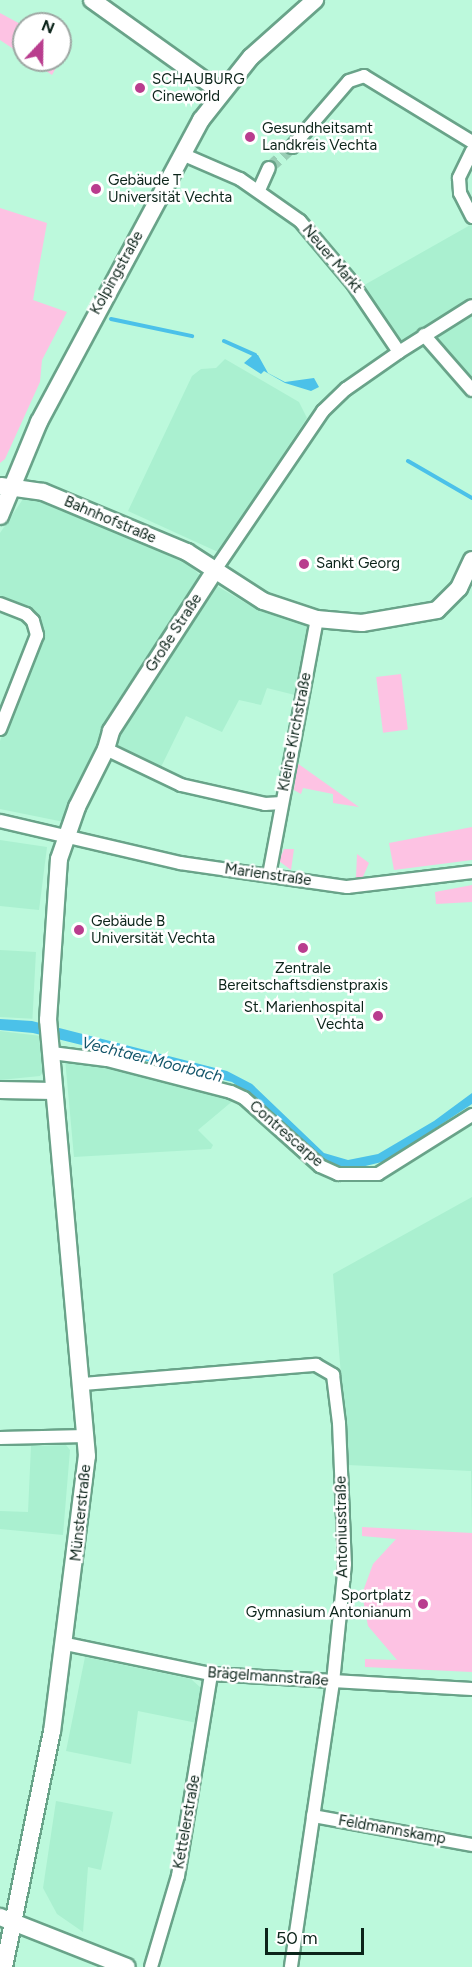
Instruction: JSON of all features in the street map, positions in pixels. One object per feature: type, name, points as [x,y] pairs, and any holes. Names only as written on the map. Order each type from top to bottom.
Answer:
[{"type":"street","points":[[92,0],[221,92]]},
{"type":"street","name":"Kolpingstraße","points":[[0,516],[5,488],[182,154],[221,92],[251,57],[315,0]]},
{"type":"street","points":[[292,147],[349,81],[364,76],[472,142]]},
{"type":"street","points":[[472,151],[459,178],[460,193],[472,217]]},
{"type":"street","name":"Neuer Markt","points":[[182,154],[259,190],[300,221],[326,248],[399,352]]},
{"type":"street","points":[[259,190],[269,168]]},
{"type":"street","name":"Große Straße","points":[[51,1047],[48,1020],[57,879],[76,807],[106,749],[111,731],[314,421],[346,390],[424,335],[472,306]]},
{"type":"street","points":[[424,335],[472,390]]},
{"type":"street","name":"Bahnhofstraße","points":[[5,488],[43,492],[187,552],[263,601],[317,619],[362,623],[437,610],[459,588],[472,560]]},
{"type":"street","points":[[0,604],[26,614],[33,621],[37,635],[0,729]]},
{"type":"street","name":"Kleine Kirchstraße","points":[[106,749],[181,785],[265,804],[282,803],[317,619]]},
{"type":"street","points":[[269,875],[282,803]]},
{"type":"street","name":"Marienstraße","points":[[0,821],[180,862],[347,887],[472,872]]},
{"type":"street","name":"Münsterstraße","points":[[4,1967],[7,1920],[66,1644],[86,1436],[51,1047]]},
{"type":"street","name":"Contrescarpe","points":[[51,1047],[231,1092],[244,1098],[321,1166],[339,1174],[378,1174],[472,1115]]},
{"type":"street","points":[[0,1090],[54,1090]]},
{"type":"street","name":"Antoniusstraße","points":[[82,1384],[316,1365],[333,1375],[339,1423],[345,1564],[333,1682],[291,1967]]},
{"type":"street","points":[[0,1438],[86,1436]]},
{"type":"street","name":"Brägelmannstraße","points":[[66,1644],[211,1674],[472,1689]]},
{"type":"street","name":"Kettelerstraße","points":[[151,1967],[178,1876],[211,1674]]},
{"type":"street","name":"Feldmannskamp","points":[[313,1816],[472,1845]]},
{"type":"street","points":[[7,1920],[127,1967]]},
{"type":"shaded area","points":[[0,13],[12,20],[12,48],[0,40]]},
{"type":"shaded area","points":[[0,208],[47,223],[33,300],[67,312],[42,360],[40,382],[5,459],[0,463]]},
{"type":"shaded area","points":[[472,224],[472,385],[424,333],[402,345],[359,288]]},
{"type":"shaded area","points":[[225,359],[299,402],[307,418],[218,552],[128,511],[192,376],[201,369],[216,368]]},
{"type":"shaded area","points":[[23,499],[41,499],[183,559],[202,577],[249,605],[309,624],[295,695],[267,688],[261,705],[239,700],[222,732],[186,716],[161,767],[102,740],[64,822],[0,809],[0,741],[41,636],[33,615],[0,599],[0,533]]},
{"type":"shaded area","points":[[401,674],[408,730],[383,733],[376,677]]},
{"type":"shaded area","points":[[297,763],[359,807],[333,803],[333,794],[303,788],[301,794],[294,790]]},
{"type":"shaded area","points":[[472,827],[472,860],[394,870],[389,843]]},
{"type":"shaded area","points":[[0,840],[47,847],[39,910],[0,906]]},
{"type":"shaded area","points":[[284,849],[294,849],[291,870],[279,861]]},
{"type":"shaded area","points":[[357,854],[369,863],[362,879],[356,878]]},
{"type":"shaded area","points":[[472,885],[472,902],[436,904],[435,892]]},
{"type":"shaded area","points":[[0,950],[36,952],[32,1019],[0,1017]]},
{"type":"shaded area","points":[[0,1031],[41,1036],[45,1069],[40,1076],[0,1080]]},
{"type":"shaded area","points":[[65,1059],[104,1063],[235,1099],[198,1130],[213,1145],[211,1149],[74,1157]]},
{"type":"shaded area","points":[[472,1197],[472,1529],[471,1471],[348,1465],[333,1274]]},
{"type":"shaded area","points":[[66,1445],[70,1450],[63,1535],[0,1529],[0,1511],[28,1512],[31,1446]]},
{"type":"shaded area","name":"Sportplatz Gymnasium Antonianum","points":[[362,1527],[472,1533],[472,1672],[365,1667],[365,1659],[397,1660],[368,1626],[362,1594],[373,1564],[396,1539],[362,1536]]},
{"type":"shaded area","points":[[85,1657],[191,1679],[201,1688],[197,1723],[138,1711],[131,1764],[66,1751]]},
{"type":"shaded area","points":[[56,1801],[113,1812],[101,1870],[88,1867],[83,1932],[57,1914],[43,1888]]},
{"type":"water","points":[[253,355],[258,355],[268,373],[285,382],[314,378],[319,387],[311,391],[285,383],[264,371],[261,374],[244,363]]},
{"type":"water","name":"Vechtaer Moorbach","points":[[0,1019],[32,1021],[227,1071],[252,1084],[324,1153],[348,1160],[378,1154],[434,1121],[472,1093],[472,1104],[386,1161],[349,1170],[322,1159],[255,1098],[232,1082],[33,1033],[0,1030]]},
{"type":"waterway","points":[[111,319],[192,336]]},
{"type":"waterway","points":[[224,341],[255,355]]},
{"type":"waterway","points":[[408,461],[472,498]]},
{"type":"tunnel","points":[[269,168],[292,147]]},
{"type":"place","name":"SCHAUBURG Cineworld","points":[[140,88]]},
{"type":"place","name":"Gesundheitsamt Landkreis Vechta","points":[[250,137]]},
{"type":"place","name":"Gebäude T Universität Vechta","points":[[96,189]]},
{"type":"place","name":"Sankt Georg","points":[[304,564]]},
{"type":"place","name":"Gebäude B Universität Vechta","points":[[79,930]]},
{"type":"place","name":"Zentrale Bereitschaftsdienstpraxis","points":[[303,948]]},
{"type":"place","name":"St. Marienhospital Vechta","points":[[378,1016]]},
{"type":"place","name":"Sportplatz Gymnasium Antonianum","points":[[423,1604]]}]
